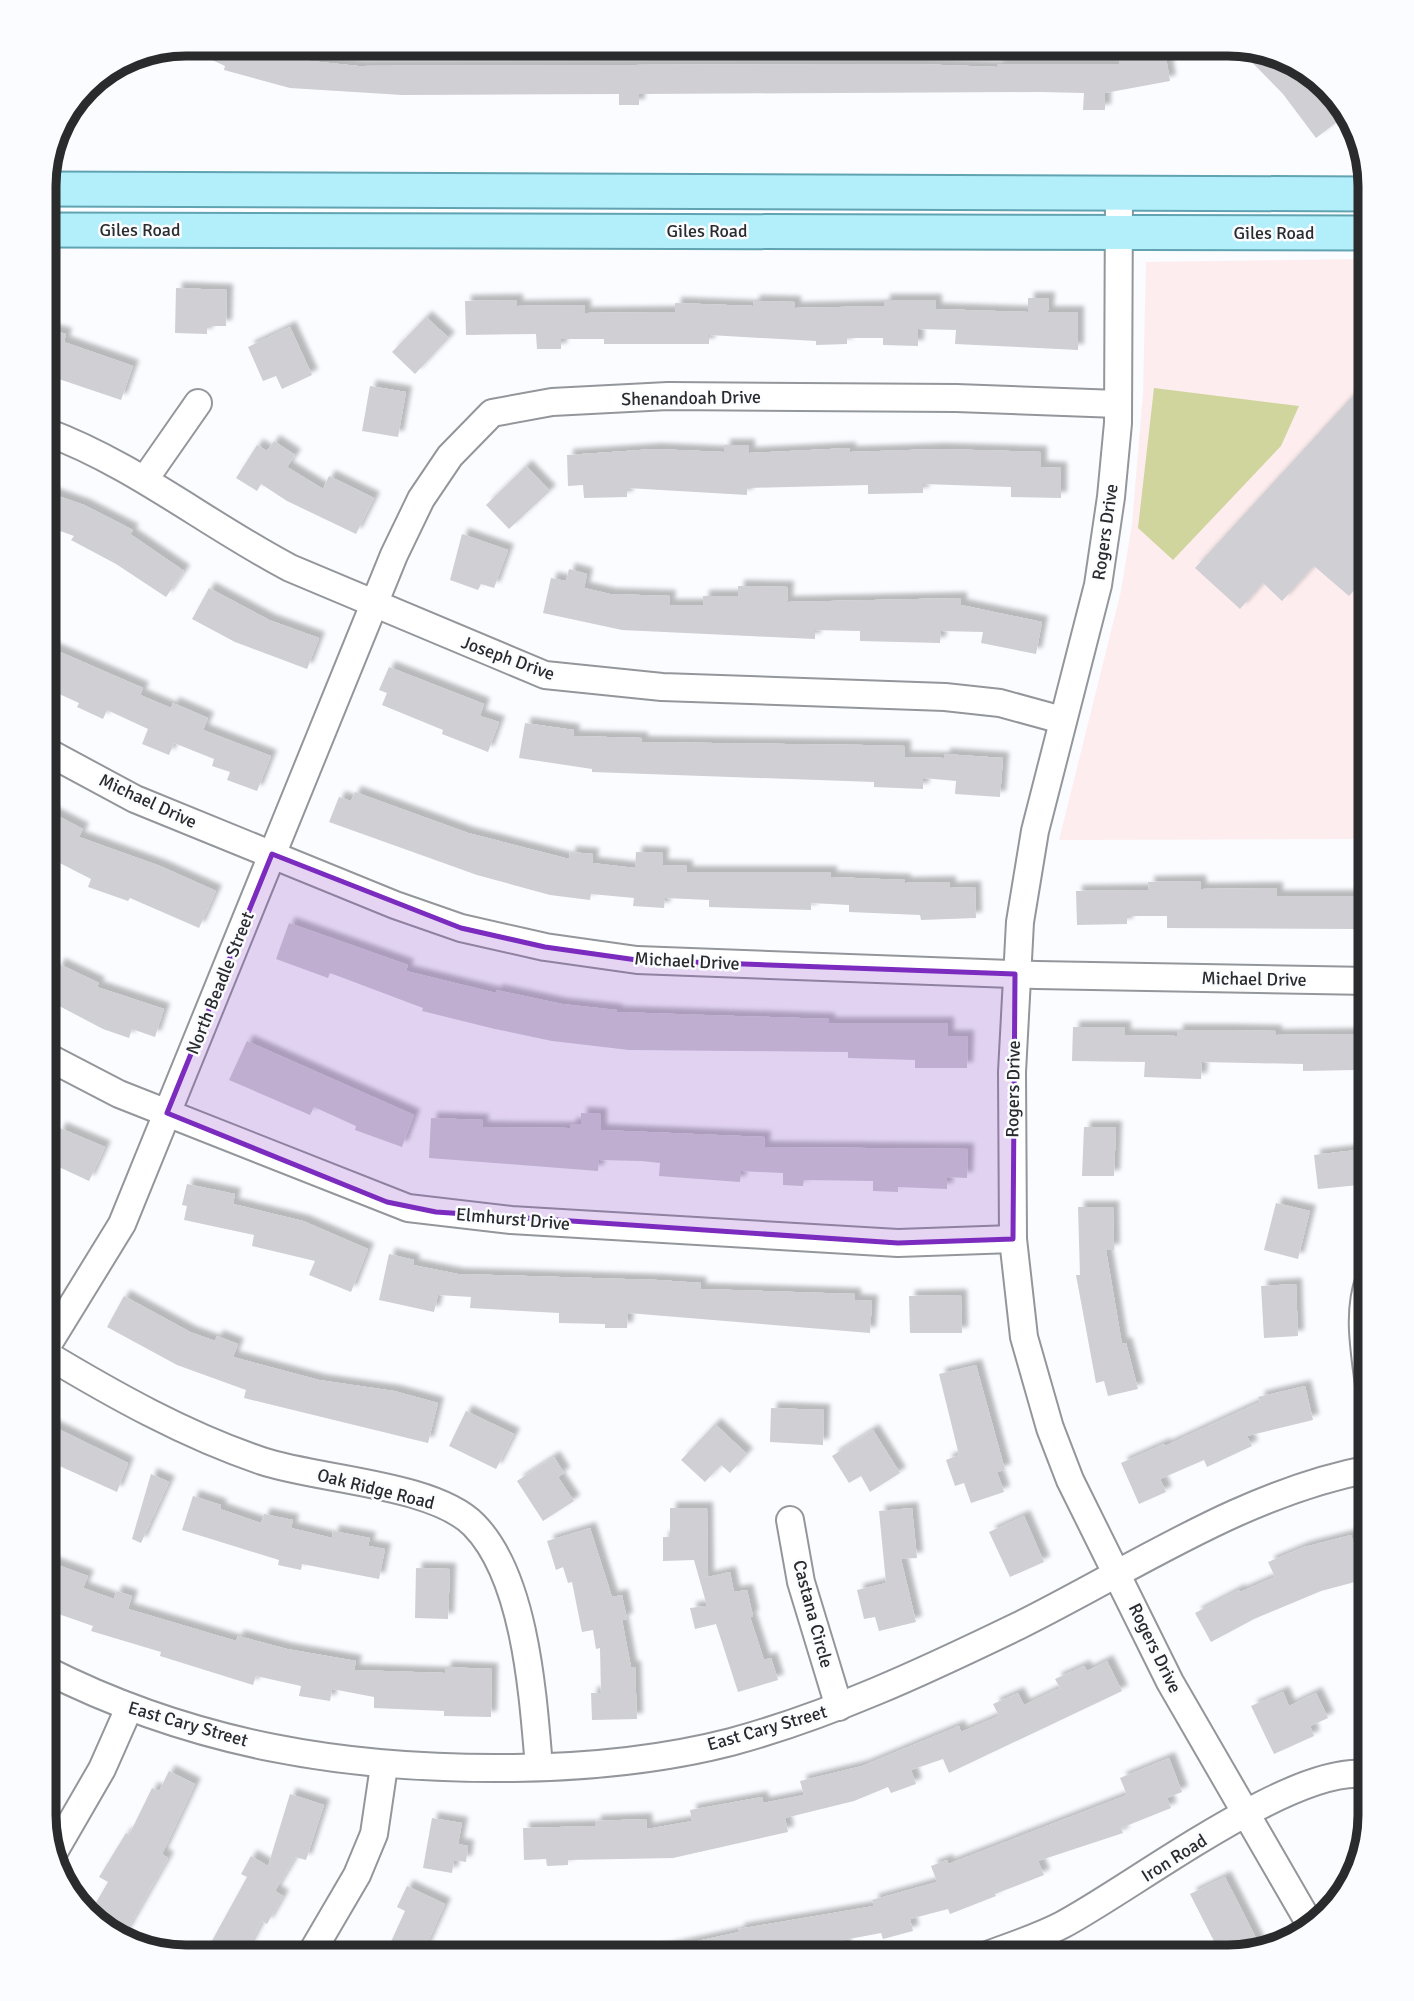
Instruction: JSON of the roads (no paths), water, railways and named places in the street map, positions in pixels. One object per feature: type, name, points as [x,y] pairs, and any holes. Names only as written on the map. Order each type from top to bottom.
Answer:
[{"type":"main road","points":[[56,189],[1358,194]]},
{"type":"main road","name":"Giles Road","points":[[56,230],[1358,233]]},
{"type":"street","name":"Rogers Drive","points":[[1119,192],[1118,404],[1111,497],[1098,585],[1035,831],[1020,922],[1015,974],[1011,1112],[1013,1238],[1024,1337],[1050,1428],[1070,1480],[1170,1682],[1307,1918]]},
{"type":"street","name":"Shenandoah Drive","points":[[373,603],[421,499],[450,456],[492,413],[552,402],[668,396],[956,398],[1118,404]]},
{"type":"street","points":[[145,479],[198,403]]},
{"type":"street","name":"Joseph Drive","points":[[56,436],[83,446],[145,479],[256,550],[545,676],[662,687],[945,697],[1000,703],[1062,720]]},
{"type":"street","name":"North Beadle Street","points":[[56,1332],[122,1224],[373,603]]},
{"type":"street","name":"Michael Drive","points":[[56,756],[135,799],[395,905],[448,924],[545,947],[638,960],[1015,974],[1358,981]]},
{"type":"street","name":"Elmhurst Drive","points":[[56,1061],[119,1094],[387,1202],[436,1212],[898,1243],[1013,1238]]},
{"type":"street","name":"Oak Ridge Road","points":[[56,1359],[180,1429],[264,1462],[435,1501],[473,1524],[496,1556],[517,1613],[532,1682],[539,1768]]},
{"type":"street","name":"East Cary Street","points":[[56,1674],[129,1708],[218,1737],[384,1766],[539,1768],[611,1763],[729,1742],[839,1707],[943,1662],[1119,1575],[1207,1526],[1280,1493],[1358,1471]]},
{"type":"street","name":"Castana Circle","points":[[790,1520],[801,1581],[839,1707]]},
{"type":"street","points":[[59,1843],[102,1769],[129,1708]]},
{"type":"street","points":[[316,1945],[357,1875],[374,1834],[384,1766]]},
{"type":"street","name":"Iron Road","points":[[1012,1945],[1060,1926],[1246,1813],[1288,1792],[1329,1777],[1358,1773]]}]
